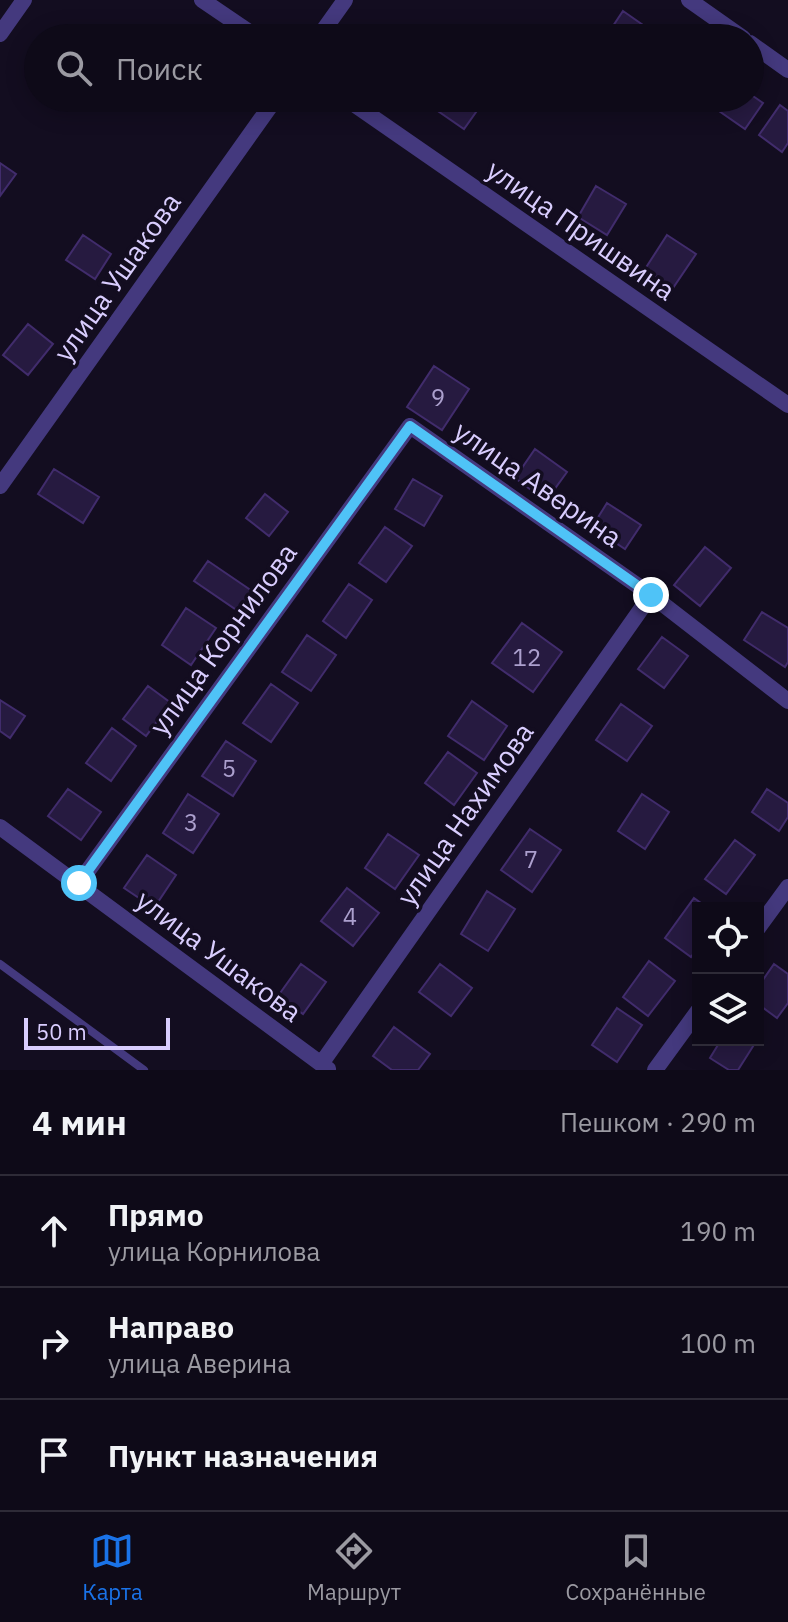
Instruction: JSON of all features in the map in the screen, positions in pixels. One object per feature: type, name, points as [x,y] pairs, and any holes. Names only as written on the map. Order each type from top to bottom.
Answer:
[{"type":"street","points":[[0,34],[24,0]]},
{"type":"street","points":[[202,0],[237,24]]},
{"type":"street","points":[[328,24],[345,0]]},
{"type":"street","points":[[689,0],[723,24]]},
{"type":"street","points":[[764,53],[788,70]]},
{"type":"street","name":"улица Ушакова","points":[[0,486],[266,112]]},
{"type":"street","name":"улица Пришвина","points":[[365,112],[788,405]]},
{"type":"street","name":"улица Аверина","points":[[410,426],[651,595],[788,701]]},
{"type":"street","name":"улица Корнилова","points":[[79,883],[410,426]]},
{"type":"street","name":"улица Нахимова","points":[[326,1067],[651,595]]},
{"type":"street","name":"улица Ушакова","points":[[0,827],[326,1067]]},
{"type":"street","points":[[764,920],[788,887]]},
{"type":"street","points":[[655,1070],[692,1019]]},
{"type":"lane","points":[[0,964],[144,1070]]},
{"type":"building","points":[[623,11],[642,24],[614,24]]},
{"type":"building","points":[[780,105],[788,111],[788,143],[782,152],[759,135]]},
{"type":"building","points":[[439,112],[476,112],[464,129]]},
{"type":"building","points":[[720,112],[757,112],[745,129]]},
{"type":"building","points":[[0,163],[16,174],[0,196]]},
{"type":"building","points":[[596,186],[626,204],[607,235],[578,217]]},
{"type":"building","points":[[83,235],[111,254],[95,279],[66,260]]},
{"type":"building","points":[[667,235],[696,254],[673,288],[645,269]]},
{"type":"building","points":[[28,324],[53,344],[28,375],[3,355]]},
{"type":"building","points":[[434,366],[469,389],[442,430],[407,407]]},
{"type":"building","points":[[535,449],[567,472],[546,501],[515,478]]},
{"type":"building","points":[[54,469],[99,497],[83,523],[38,494]]},
{"type":"building","points":[[413,479],[442,496],[424,526],[395,509]]},
{"type":"building","points":[[265,494],[288,512],[269,536],[246,518]]},
{"type":"building","points":[[607,503],[641,525],[625,549],[592,527]]},
{"type":"building","points":[[385,527],[412,546],[386,582],[359,563]]},
{"type":"building","points":[[705,547],[731,568],[700,606],[674,585]]},
{"type":"building","points":[[208,561],[252,591],[238,611],[194,581]]},
{"type":"building","points":[[349,584],[372,600],[346,638],[323,621]]},
{"type":"building","points":[[186,608],[216,628],[191,665],[162,645]]},
{"type":"building","points":[[762,612],[788,628],[788,662],[785,667],[744,640]]},
{"type":"building","points":[[522,623],[562,652],[533,692],[492,663]]},
{"type":"building","points":[[307,635],[336,655],[311,691],[282,672]]},
{"type":"building","points":[[662,637],[688,656],[664,688],[638,669]]},
{"type":"building","points":[[271,684],[298,703],[271,742],[243,723]]},
{"type":"building","points":[[148,686],[171,703],[146,736],[123,719]]},
{"type":"building","points":[[0,700],[25,716],[10,738],[0,731]]},
{"type":"building","points":[[472,701],[507,726],[484,760],[448,736]]},
{"type":"building","points":[[621,704],[652,726],[627,761],[596,740]]},
{"type":"building","points":[[112,728],[136,746],[111,781],[86,763]]},
{"type":"building","points":[[226,741],[256,761],[233,796],[202,776]]},
{"type":"building","points":[[448,752],[477,773],[454,805],[425,783]]},
{"type":"building","points":[[68,789],[101,812],[81,840],[48,816]]},
{"type":"building","points":[[767,789],[788,803],[788,817],[779,831],[752,812]]},
{"type":"building","points":[[188,794],[219,814],[193,853],[163,833]]},
{"type":"building","points":[[642,794],[669,812],[645,849],[618,831]]},
{"type":"building","points":[[530,829],[561,850],[532,892],[501,870]]},
{"type":"building","points":[[388,834],[419,855],[395,889],[365,868]]},
{"type":"building","points":[[735,840],[755,855],[726,894],[705,879]]},
{"type":"building","points":[[147,855],[176,875],[154,908],[124,888]]},
{"type":"building","points":[[347,888],[379,913],[353,946],[321,921]]},
{"type":"building","points":[[487,891],[515,909],[488,951],[461,934]]},
{"type":"building","points":[[694,898],[700,902],[692,902],[691,957],[665,938]]},
{"type":"building","points":[[649,961],[675,981],[648,1016],[623,997]]},
{"type":"building","points":[[301,964],[326,982],[303,1014],[278,996]]},
{"type":"building","points":[[440,964],[472,988],[451,1016],[419,992]]},
{"type":"building","points":[[774,964],[788,974],[788,1003],[777,1018],[764,1008],[764,978]]},
{"type":"building","points":[[617,1008],[642,1025],[617,1062],[592,1045]]},
{"type":"building","points":[[394,1027],[430,1054],[418,1070],[392,1070],[373,1056]]},
{"type":"building","points":[[717,1046],[753,1046],[738,1070],[729,1070],[710,1058]]},
{"type":"route","points":[[79,883],[410,426],[651,595]]}]
